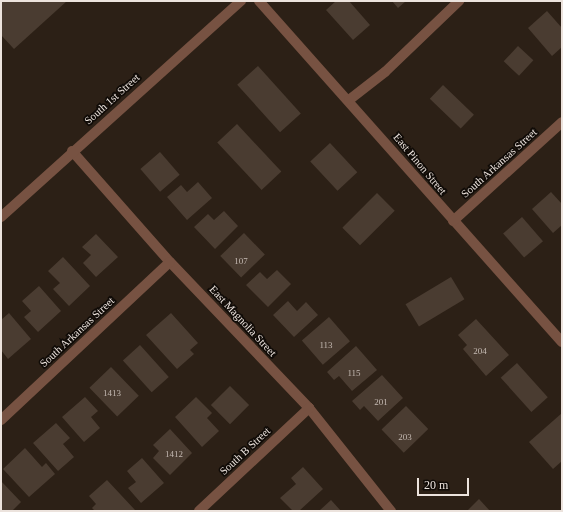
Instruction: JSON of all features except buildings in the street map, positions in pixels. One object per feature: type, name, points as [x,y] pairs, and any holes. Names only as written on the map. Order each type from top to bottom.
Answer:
[{"type":"street","name":"South 1st Street","points":[[1,217],[72,151],[241,1]]},
{"type":"street","name":"East Pinon Street","points":[[259,1],[349,100],[453,221],[562,342]]},
{"type":"street","points":[[349,100],[385,72],[459,1]]},
{"type":"street","name":"South Arkansas Street","points":[[453,221],[562,122]]},
{"type":"street","name":"East Magnolia Street","points":[[72,151],[170,262],[309,408],[391,511]]},
{"type":"street","name":"South Arkansas Street","points":[[1,420],[170,262]]},
{"type":"street","name":"South B Street","points":[[198,511],[309,408]]}]
